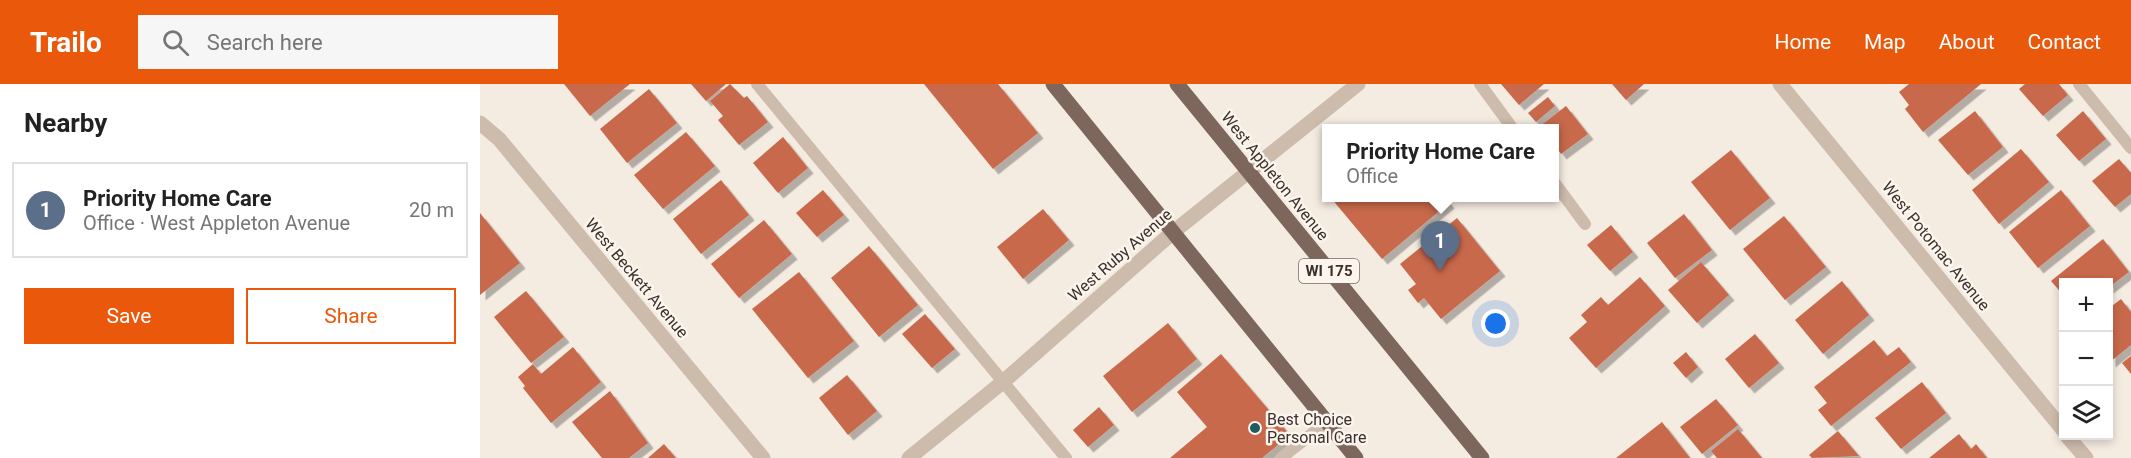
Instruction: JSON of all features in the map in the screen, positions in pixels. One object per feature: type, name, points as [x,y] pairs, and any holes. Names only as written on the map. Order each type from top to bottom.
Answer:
[{"type":"main road","points":[[1053,84],[1356,458]]},
{"type":"main road","name":"West Appleton Avenue","points":[[1177,84],[1482,458]]},
{"type":"street","name":"West Ruby Avenue","points":[[909,458],[1004,381],[1172,232],[1358,84]]},
{"type":"street","name":"West Potomac Avenue","points":[[1780,84],[2059,425]]},
{"type":"street","name":"West Beckett Avenue","points":[[480,123],[498,139],[763,458]]},
{"type":"street","points":[[2071,440],[2086,458]]},
{"type":"lane","points":[[757,84],[1066,458]]},
{"type":"lane","points":[[1480,84],[1509,124]]},
{"type":"lane","points":[[2079,84],[2131,148]]},
{"type":"lane","points":[[1559,189],[1585,224]]},
{"type":"lane","points":[[1281,458],[1327,422]]},
{"type":"building","points":[[564,84],[630,84],[590,116]]},
{"type":"building","points":[[691,84],[726,84],[706,101]]},
{"type":"building","points":[[730,84],[744,98],[747,96],[768,122],[739,145],[718,120],[723,116],[710,101]]},
{"type":"building","points":[[924,84],[998,84],[1038,133],[993,169]]},
{"type":"building","points":[[1501,84],[1544,84],[1519,105]]},
{"type":"building","points":[[1612,84],[1644,84],[1626,100]]},
{"type":"building","points":[[1909,84],[1981,84],[1923,132],[1905,109],[1909,105],[1899,92]]},
{"type":"building","points":[[2025,84],[2059,84],[2068,95],[2043,116],[2019,89]]},
{"type":"building","points":[[649,89],[677,123],[627,163],[600,129]]},
{"type":"building","points":[[1548,97],[1555,106],[1536,122],[1528,113]]},
{"type":"building","points":[[1566,106],[1588,134],[1561,154],[1559,151],[1559,124],[1543,124]]},
{"type":"building","points":[[1975,111],[2003,147],[1968,175],[1938,140]]},
{"type":"building","points":[[2083,111],[2106,139],[2079,161],[2056,135]]},
{"type":"building","points":[[686,132],[715,166],[663,209],[634,175]]},
{"type":"building","points":[[783,137],[808,168],[778,193],[753,163]]},
{"type":"building","points":[[2021,149],[2049,182],[1999,224],[1972,190]]},
{"type":"building","points":[[1731,150],[1770,198],[1730,230],[1691,182]]},
{"type":"building","points":[[2119,159],[2131,173],[2131,194],[2115,207],[2092,181]]},
{"type":"building","points":[[721,180],[749,215],[701,254],[673,219]]},
{"type":"building","points":[[823,190],[844,215],[817,237],[796,213]]},
{"type":"building","points":[[2061,190],[2090,226],[2038,268],[2009,232]]},
{"type":"building","points":[[1334,202],[1448,202],[1449,203],[1382,259]]},
{"type":"building","points":[[1043,209],[1069,240],[1023,279],[997,247]]},
{"type":"building","points":[[480,213],[520,263],[480,295]]},
{"type":"building","points":[[1684,214],[1712,250],[1675,278],[1647,243]]},
{"type":"building","points":[[1784,216],[1826,267],[1785,300],[1743,249]]},
{"type":"building","points":[[1457,218],[1500,271],[1441,319],[1424,298],[1418,303],[1408,290],[1416,284],[1400,264]]},
{"type":"building","points":[[764,220],[792,254],[739,298],[711,264]]},
{"type":"building","points":[[1611,225],[1633,252],[1610,271],[1587,245]]},
{"type":"building","points":[[2103,239],[2129,272],[2113,284],[2113,278],[2059,278],[2059,290],[2051,281]]},
{"type":"building","points":[[869,246],[918,305],[879,337],[831,278]]},
{"type":"building","points":[[1701,262],[1729,295],[1697,323],[1668,290]]},
{"type":"building","points":[[799,272],[854,341],[808,378],[752,309]]},
{"type":"building","points":[[1640,277],[1665,306],[1596,368],[1569,338],[1587,322],[1581,315],[1601,297],[1608,305]]},
{"type":"building","points":[[1842,281],[1869,315],[1823,354],[1795,320]]},
{"type":"building","points":[[526,291],[564,337],[531,363],[494,317]]},
{"type":"building","points":[[2121,299],[2131,312],[2131,345],[2113,360],[2113,332],[2113,305]]},
{"type":"building","points":[[925,314],[955,349],[932,368],[902,334]]},
{"type":"building","points":[[1168,323],[1197,359],[1132,412],[1103,376]]},
{"type":"building","points":[[1755,334],[1779,363],[1749,388],[1725,359]]},
{"type":"building","points":[[1874,340],[1887,356],[1899,347],[1911,362],[1831,426],[1818,410],[1827,403],[1814,387]]},
{"type":"building","points":[[573,347],[601,382],[551,423],[523,388],[525,386],[518,377],[533,364],[541,374]]},
{"type":"building","points":[[1686,352],[1698,367],[1686,378],[1673,363]]},
{"type":"building","points":[[1221,354],[1290,435],[1262,458],[1170,458],[1207,427],[1177,392]]},
{"type":"building","points":[[2131,356],[2131,374],[2122,363]]},
{"type":"building","points":[[847,375],[877,411],[848,435],[819,398]]},
{"type":"building","points":[[1922,382],[1946,413],[1901,449],[1875,418]]},
{"type":"building","points":[[610,391],[648,443],[629,458],[602,458],[572,422]]},
{"type":"building","points":[[1716,399],[1738,425],[1702,454],[1680,427]]},
{"type":"building","points":[[1099,407],[1114,425],[1088,447],[1073,430]]},
{"type":"building","points":[[1662,422],[1690,458],[1616,458]]},
{"type":"building","points":[[1738,429],[1762,458],[1717,458],[1711,451]]},
{"type":"building","points":[[1838,431],[1859,456],[1812,458],[1809,455]]},
{"type":"building","points":[[1959,434],[1971,449],[1976,444],[1987,458],[1929,458]]},
{"type":"building","points":[[664,444],[676,458],[648,458]]},
{"type":"place","name":"Priority Home Care","points":[[1440,271]]},
{"type":"place","name":"Best Choice Personal Care","points":[[1255,428]]}]
